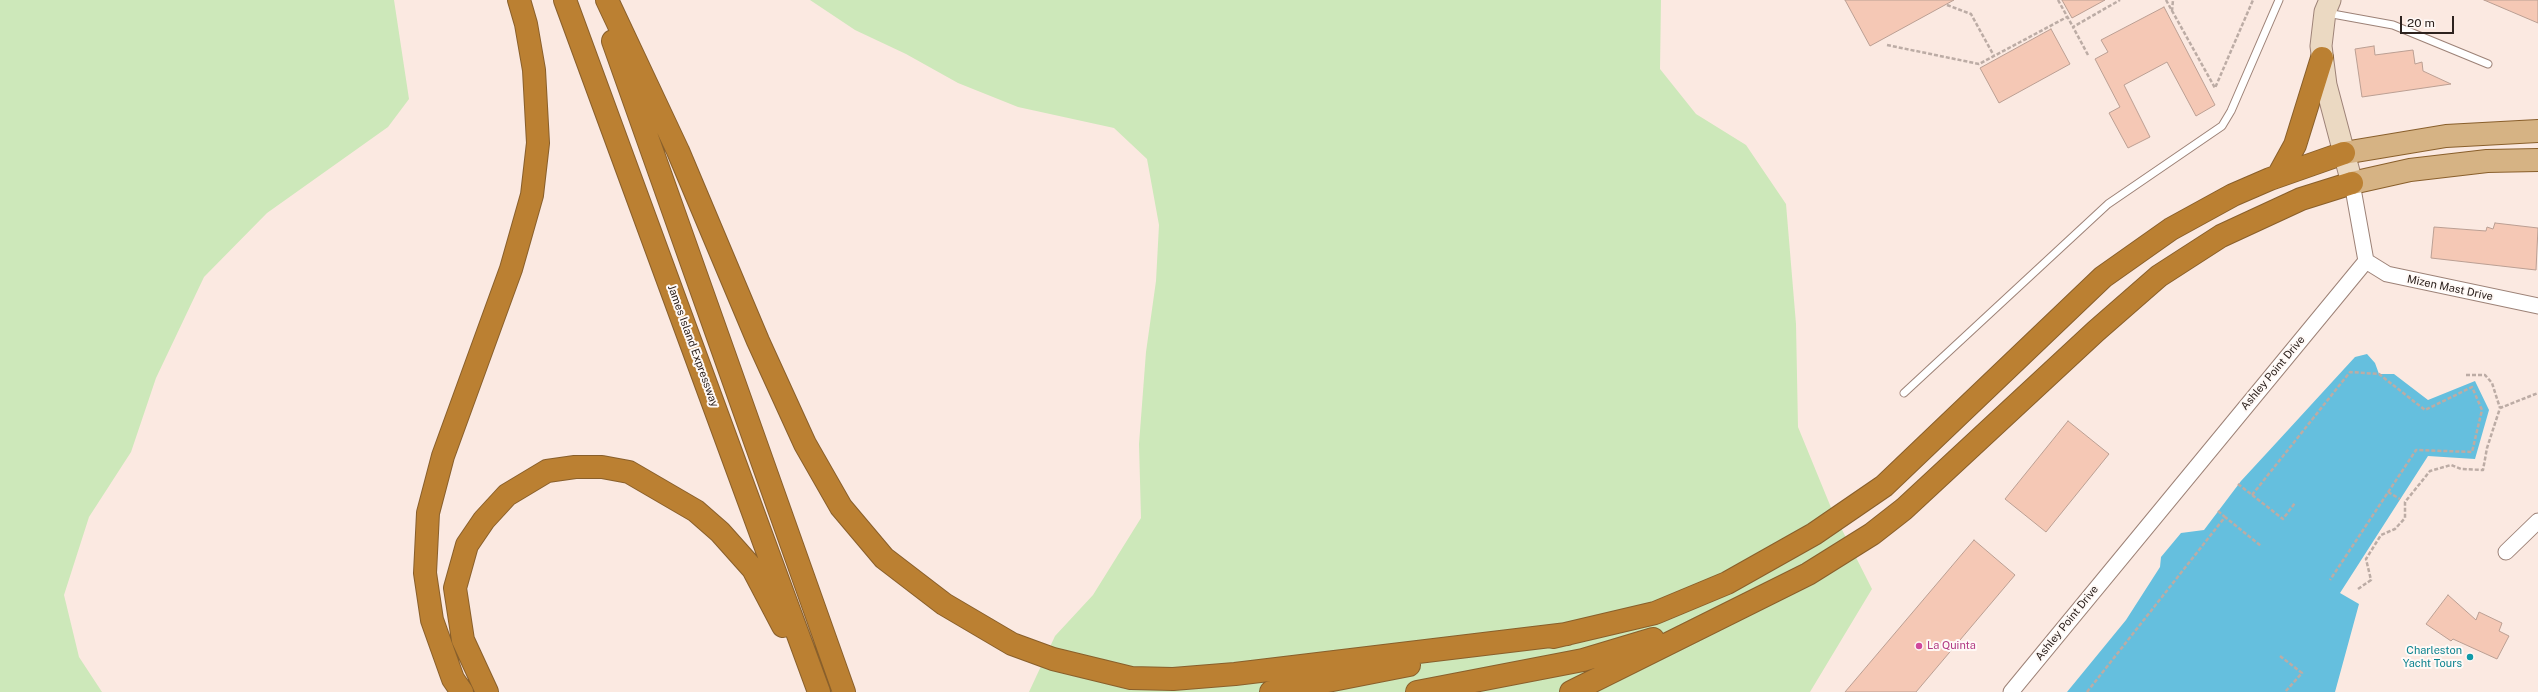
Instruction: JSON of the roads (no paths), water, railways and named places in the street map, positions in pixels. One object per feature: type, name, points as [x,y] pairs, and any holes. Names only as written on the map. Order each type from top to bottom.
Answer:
[{"type":"highway","points":[[462,692],[453,679],[432,620],[425,573],[428,513],[443,456],[511,269],[532,194],[538,143],[534,70],[526,24],[519,0]]},
{"type":"highway","name":"James Island Expressway","points":[[565,0],[818,692]]},
{"type":"highway","points":[[598,0],[844,692]]},
{"type":"highway","points":[[607,0],[678,151],[758,340],[805,444],[841,507],[884,558],[944,604],[1012,644],[1053,659],[1131,678],[1172,679],[1235,674],[1567,634]]},
{"type":"highway","points":[[2278,176],[2295,145],[2322,58]]},
{"type":"highway","points":[[1271,692],[1567,634],[1655,612],[1727,583],[1814,534],[1884,486],[2103,277],[2171,228],[2233,195],[2278,176],[2344,153]]},
{"type":"highway","points":[[1571,692],[1808,574],[1872,534],[1904,509],[2096,330],[2159,276],[2221,236],[2301,199],[2352,183]]},
{"type":"highway","points":[[487,692],[463,640],[455,588],[467,545],[484,520],[507,495],[547,471],[575,466],[602,467],[629,472],[696,511],[720,532],[753,569],[818,692]]},
{"type":"highway","points":[[1417,692],[1582,660],[1648,641],[1752,602]]},
{"type":"main road","points":[[2344,153],[2446,136],[2538,131]]},
{"type":"main road","points":[[2352,183],[2410,170],[2487,161],[2538,160]]},
{"type":"street","points":[[2327,6],[2321,46],[2326,85],[2352,183],[2366,260]]},
{"type":"street","name":"Mizen Mast Drive","points":[[2366,260],[2387,274],[2538,306]]},
{"type":"street","name":"Ashley Point Drive","points":[[2010,692],[2366,260]]},
{"type":"street","points":[[2506,552],[2538,521]]},
{"type":"lane","points":[[1904,392],[2108,204],[2222,126],[2231,111],[2279,0]]},
{"type":"lane","points":[[2327,6],[2393,24],[2488,64]]},
{"type":"water","points":[[2367,354],[2375,363],[2379,374],[2394,374],[2428,400],[2475,381],[2489,410],[2475,459],[2428,456],[2340,593],[2359,604],[2335,692],[2067,692],[2126,620],[2160,567],[2161,557],[2181,533],[2204,530],[2241,481],[2355,357]]},
{"type":"place","name":"La Quinta","points":[[1919,646]]},
{"type":"place","name":"Charleston Yacht Tours","points":[[2470,657]]}]
